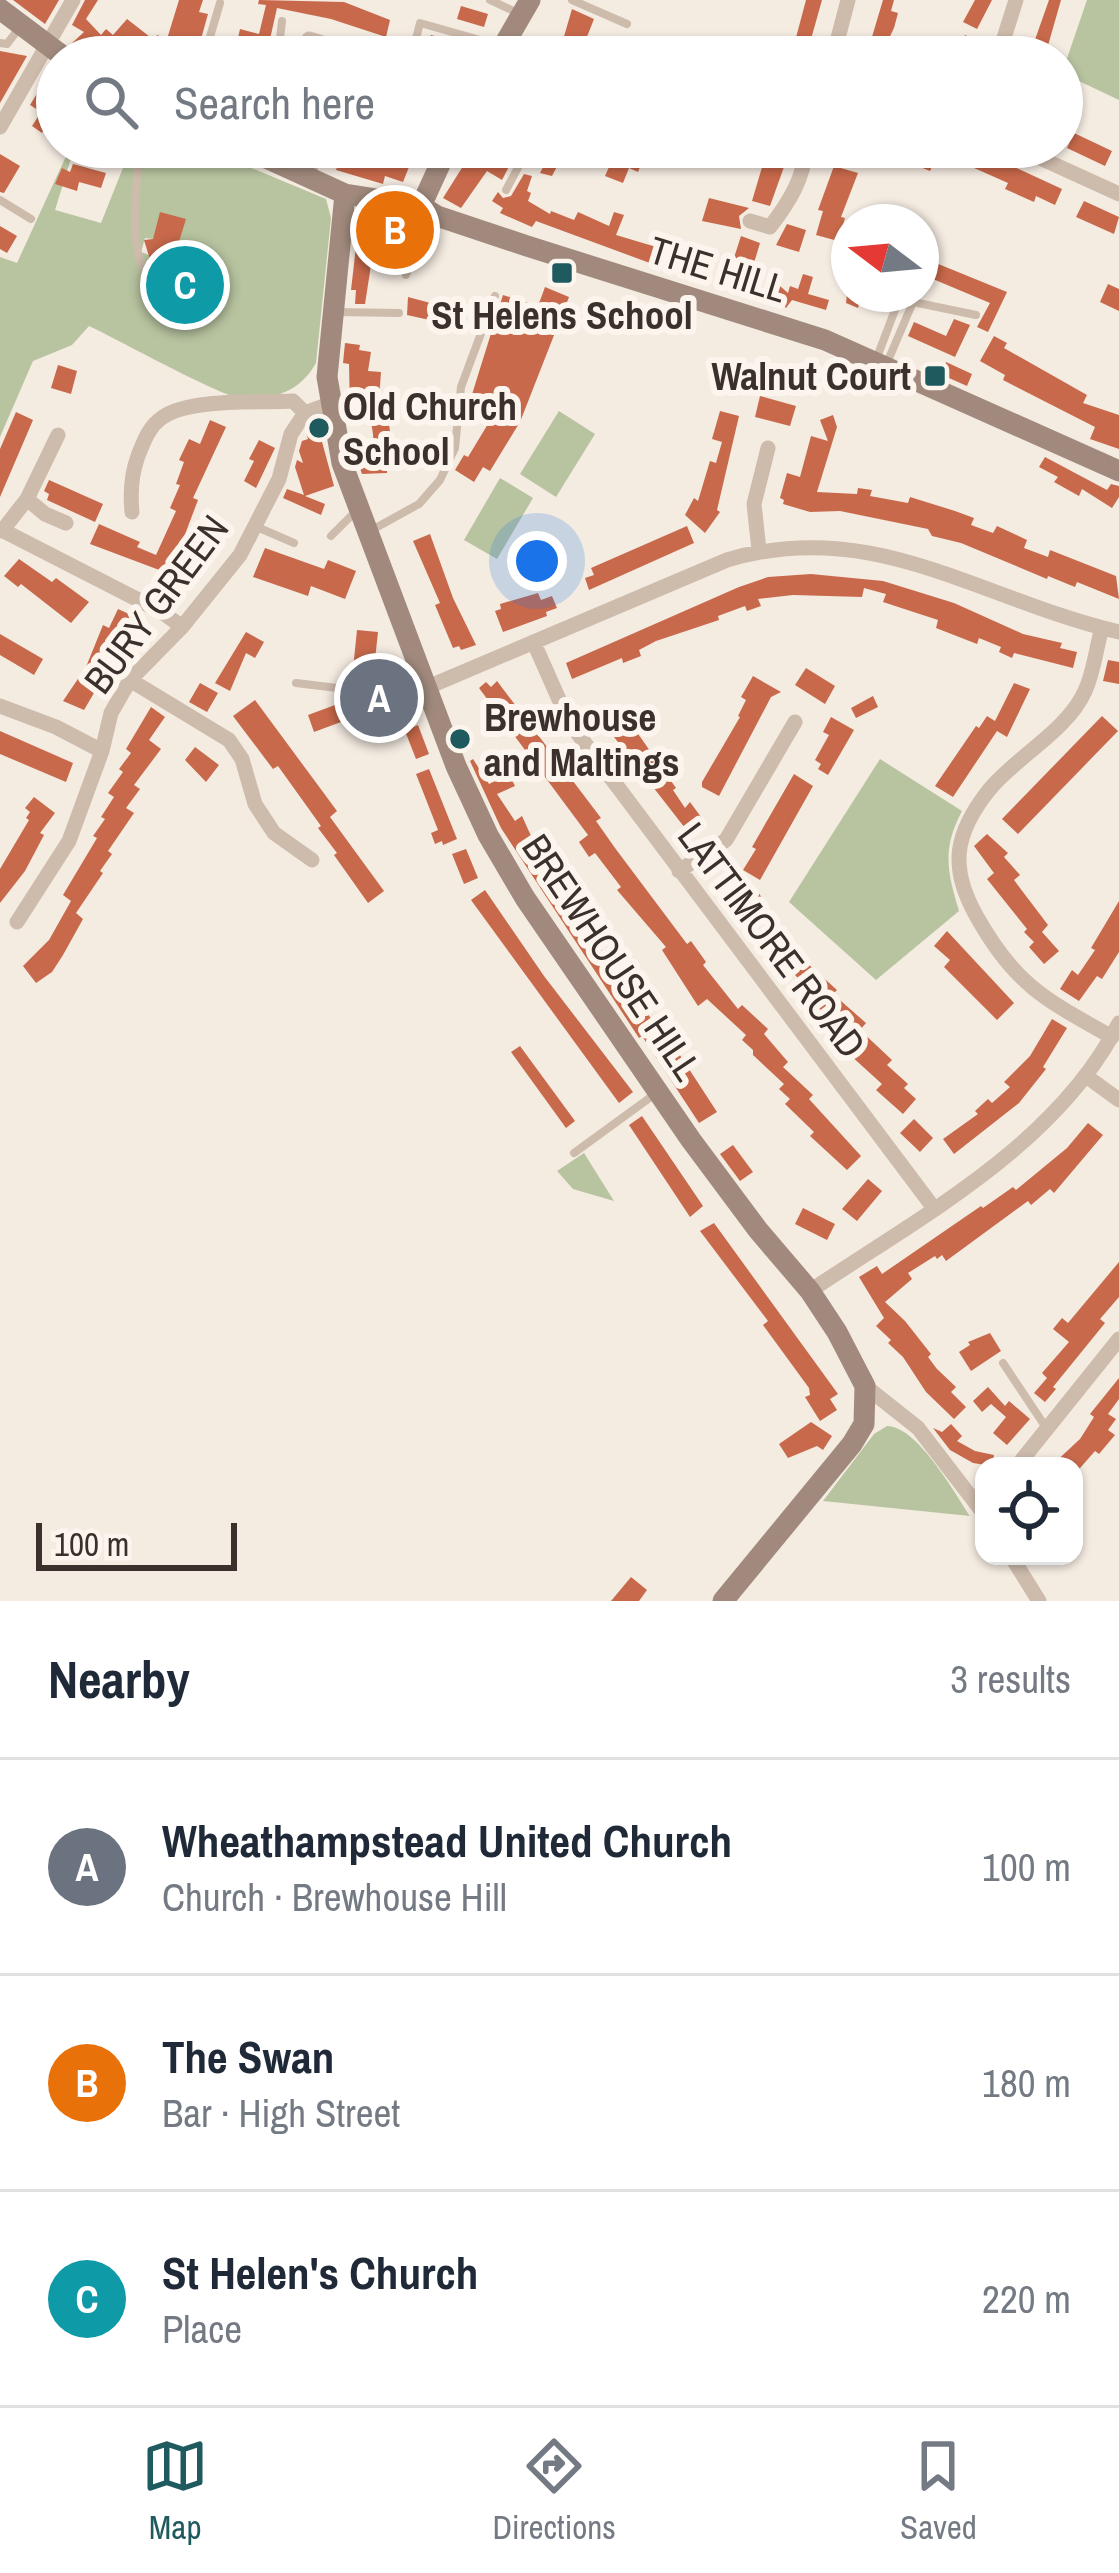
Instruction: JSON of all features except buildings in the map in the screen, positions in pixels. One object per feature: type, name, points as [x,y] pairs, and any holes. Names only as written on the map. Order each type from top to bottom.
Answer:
[{"type":"street","points":[[60,36],[73,0]]},
{"type":"street","points":[[839,36],[848,0]]},
{"type":"street","points":[[1005,36],[1016,0]]},
{"type":"street","points":[[509,36],[525,8]]},
{"type":"street","points":[[0,9],[36,38]]},
{"type":"street","points":[[0,127],[36,77]]},
{"type":"street","name":"THE HILL","points":[[288,168],[345,194],[424,208],[882,362],[1119,472]]},
{"type":"street","points":[[307,178],[310,168]]},
{"type":"street","points":[[424,208],[440,168]]},
{"type":"street","points":[[750,221],[770,227],[791,199],[804,168]]},
{"type":"street","points":[[1062,168],[1119,194]]},
{"type":"street","name":"BREWHOUSE HILL","points":[[345,194],[332,311],[329,404],[342,463],[466,791],[505,865],[724,1186],[810,1291],[865,1386]]},
{"type":"street","points":[[132,512],[134,466],[150,429],[166,415],[197,406],[293,401],[305,413],[329,404]]},
{"type":"street","name":"BURY GREEN","points":[[17,922],[69,841],[111,712],[130,680],[182,627],[239,555],[279,478],[291,434],[305,413]]},
{"type":"street","points":[[58,435],[27,499],[1,530],[162,612],[182,627]]},
{"type":"street","points":[[759,550],[754,504],[768,448]]},
{"type":"street","points":[[27,499],[66,523]]},
{"type":"street","points":[[428,687],[759,550],[815,546],[873,551],[1110,630],[1072,710],[990,789],[967,824],[957,865],[969,904],[999,956],[1053,1004],[1115,1030],[1056,1112],[988,1170],[810,1291]]},
{"type":"street","name":"LATTIMORE ROAD","points":[[534,644],[569,722],[933,1207]]},
{"type":"street","points":[[130,680],[229,740],[242,759],[255,804],[274,833],[312,860]]},
{"type":"street","points":[[0,706],[102,751]]},
{"type":"street","points":[[680,871],[726,840],[795,722]]},
{"type":"street","points":[[1086,1076],[1119,1100]]},
{"type":"street","points":[[1025,1457],[1119,1339]]},
{"type":"street","points":[[865,1386],[922,1432],[975,1496]]},
{"type":"street","points":[[723,1601],[838,1463],[864,1424],[865,1386]]},
{"type":"street","points":[[864,1424],[899,1412]]},
{"type":"street","points":[[1017,1565],[1040,1601]]},
{"type":"lane","points":[[490,0],[525,8]]},
{"type":"lane","points":[[572,0],[627,24]]},
{"type":"lane","points":[[210,36],[220,4]]},
{"type":"lane","points":[[280,36],[282,21]]},
{"type":"lane","points":[[417,36],[420,23],[453,36]]},
{"type":"lane","points":[[0,43],[7,44],[20,27]]},
{"type":"lane","points":[[138,168],[133,234],[144,267]]},
{"type":"lane","points":[[506,190],[518,168]]},
{"type":"lane","points":[[0,200],[31,219]]},
{"type":"lane","points":[[406,275],[424,208]]},
{"type":"lane","points":[[368,532],[409,511],[440,480],[454,448],[460,387],[495,296]]},
{"type":"lane","points":[[882,362],[913,302],[976,315]]},
{"type":"lane","points":[[332,311],[399,313]]},
{"type":"lane","points":[[882,362],[896,312]]},
{"type":"lane","points":[[331,536],[359,508]]},
{"type":"lane","points":[[256,526],[294,543]]},
{"type":"lane","points":[[296,683],[337,688],[420,664]]},
{"type":"lane","points":[[574,1153],[658,1092]]},
{"type":"lane","points":[[1003,1363],[1048,1431]]},
{"type":"green space","points":[[1087,0],[1119,0],[1119,100],[1083,83],[1083,36],[1075,36]]},
{"type":"green space","points":[[61,168],[68,168],[55,210],[101,223],[123,168],[251,168],[326,199],[331,218],[316,363],[286,392],[244,399],[193,379],[89,326],[72,345],[33,361],[0,437],[0,257],[17,263]],"holes":[[[185,219],[178,245],[193,250],[189,266],[180,265],[181,281],[176,280],[174,289],[144,281],[151,256],[141,252],[145,238],[153,239]]]},
{"type":"green space","points":[[559,411],[595,434],[556,497],[520,474]]},
{"type":"green space","points":[[500,478],[533,498],[497,559],[464,540]]},
{"type":"green space","points":[[880,759],[962,811],[948,860],[959,911],[876,980],[789,902]]},
{"type":"green space","points":[[584,1153],[614,1201],[573,1189],[557,1171]]},
{"type":"green space","points":[[887,1426],[899,1429],[922,1448],[970,1516],[823,1501],[874,1434]]},
{"type":"place","name":"The Swan","points":[[395,230]]},
{"type":"place","name":"St Helens School","points":[[562,273]]},
{"type":"place","name":"St Helen's Church","points":[[185,285]]},
{"type":"place","name":"Walnut Court","points":[[935,376]]},
{"type":"place","name":"Old Church School","points":[[319,428]]},
{"type":"place","name":"Wheathampstead United Church","points":[[379,698]]},
{"type":"place","name":"Brewhouse and Maltings","points":[[460,739]]}]
